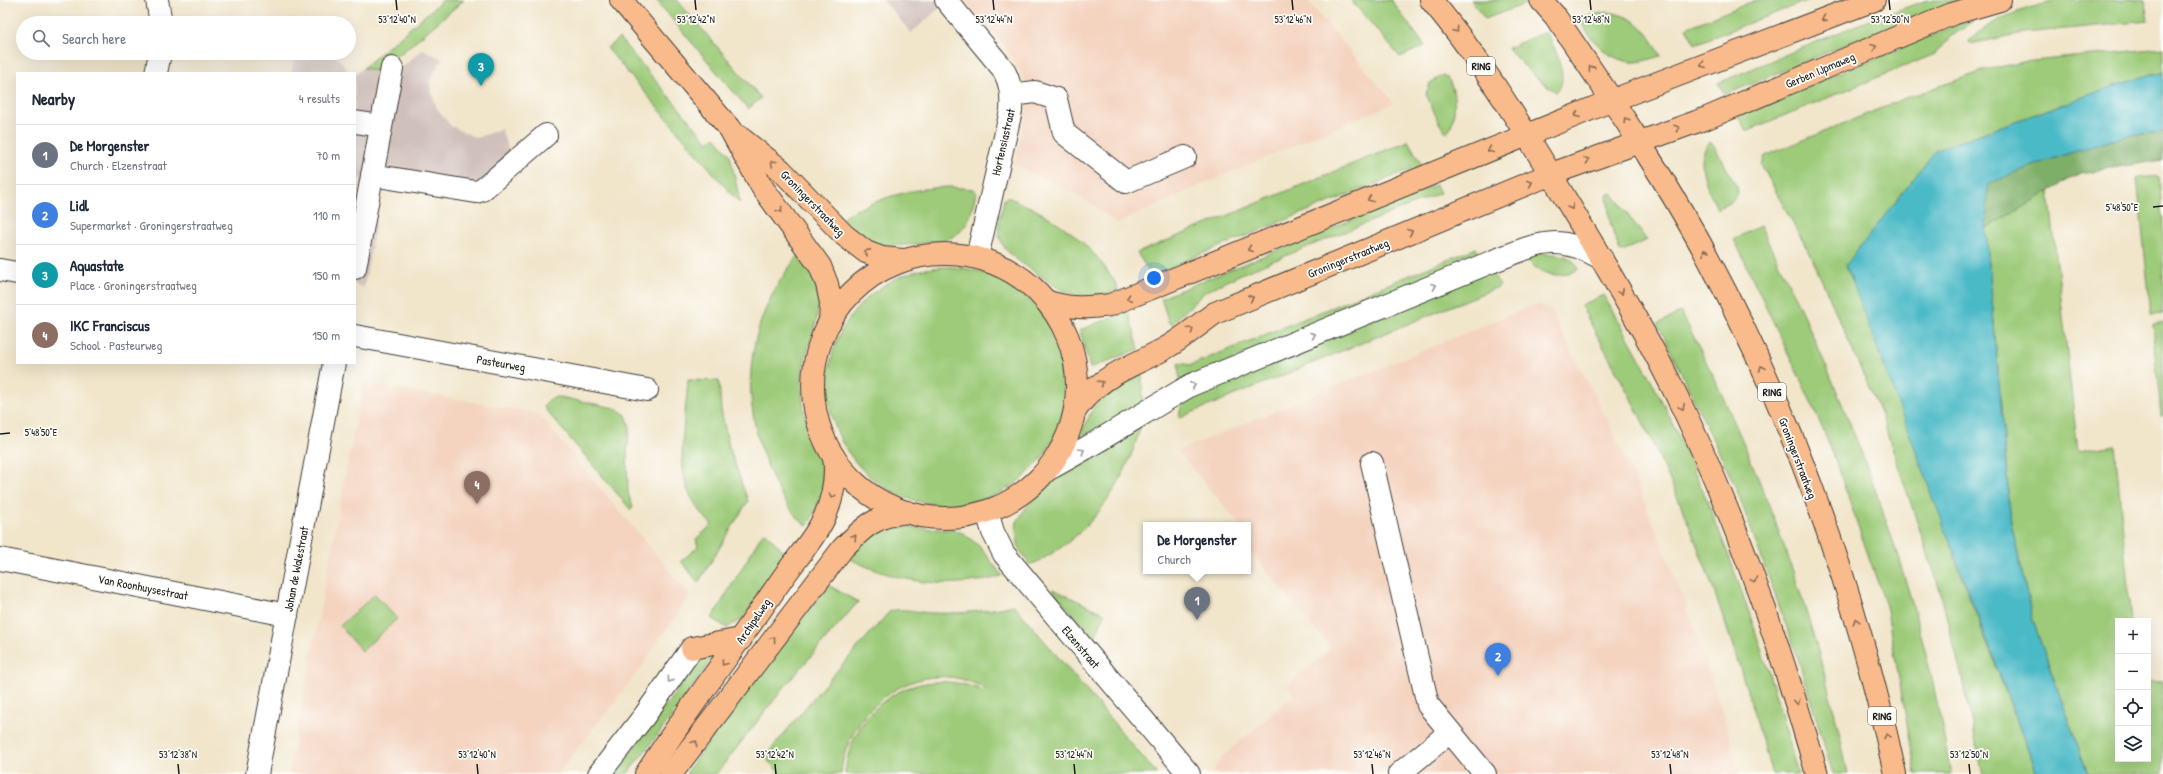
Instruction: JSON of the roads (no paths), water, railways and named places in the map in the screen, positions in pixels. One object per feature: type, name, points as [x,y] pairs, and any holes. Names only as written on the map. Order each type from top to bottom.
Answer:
[{"type":"main road","name":"Groningerstraatweg","points":[[621,0],[730,129],[762,186],[820,266],[827,284],[831,303],[830,322]]},
{"type":"main road","name":"RING","points":[[1431,0],[1462,38],[1551,174],[1602,259],[1685,412],[1740,543],[1792,687],[1817,774]]},
{"type":"main road","name":"RING","points":[[1541,0],[1555,16],[1640,141]]},
{"type":"main road","points":[[1046,301],[1062,307],[1084,308],[1110,305],[1613,100],[1874,0]]},
{"type":"main road","name":"Gerben IJpmaweg","points":[[1551,174],[1707,118],[1952,14],[2000,0]]},
{"type":"main road","name":"Groningerstraatweg","points":[[730,129],[781,170],[844,235],[860,248],[882,258],[904,260]]},
{"type":"main road","name":"Groningerstraatweg","points":[[1640,141],[1709,260],[1760,362],[1800,457],[1848,593],[1868,659],[1895,774]]},
{"type":"main road","name":"Groningerstraatweg","points":[[1075,411],[1084,397],[1098,384],[1115,372],[1166,348],[1215,313],[1551,174]]},
{"type":"main road","points":[[943,253],[977,257],[1005,267],[1032,285],[1054,309],[1071,345],[1077,368],[1077,400],[1075,411],[1070,431],[1056,460],[1035,484],[1009,503],[979,515],[948,519],[916,516],[886,505],[859,487],[834,457],[822,435],[814,404],[814,372],[820,341],[835,312],[856,288],[882,269],[904,260],[943,253]]},
{"type":"main road","name":"Archipelweg","points":[[646,774],[674,731],[741,639],[825,518],[834,490],[836,473],[834,457]]},
{"type":"main road","points":[[671,774],[843,548],[862,529],[874,520],[890,514],[907,512]]},
{"type":"main road","points":[[692,648],[741,639]]},
{"type":"street","points":[[157,0],[160,16]]},
{"type":"street","name":"Hortensiastraat","points":[[946,0],[1003,69],[1008,78],[1012,95],[1011,111],[977,257]]},
{"type":"street","points":[[156,72],[159,60]]},
{"type":"street","points":[[356,263],[392,68]]},
{"type":"street","points":[[1012,95],[1034,92],[1056,99],[1064,133],[1126,182],[1185,157]]},
{"type":"street","points":[[356,122],[381,126]]},
{"type":"street","points":[[372,175],[476,192],[482,190],[546,135]]},
{"type":"street","points":[[1047,470],[1080,452],[1145,411],[1191,385],[1491,262],[1539,244],[1554,242],[1579,246],[1602,259]]},
{"type":"street","points":[[0,270],[16,273]]},
{"type":"street","name":"Pasteurweg","points":[[356,336],[647,390]]},
{"type":"street","name":"Johan de Walestraat","points":[[257,774],[334,364]]},
{"type":"street","points":[[1372,463],[1428,705],[1485,774]]},
{"type":"street","name":"Elzenstraat","points":[[987,512],[993,532],[1004,554],[1189,774]]},
{"type":"street","name":"Van Roonhuysestraat","points":[[0,559],[287,615]]},
{"type":"street","points":[[598,774],[646,715],[692,648]]},
{"type":"street","points":[[1399,774],[1450,732]]},
{"type":"water","points":[[2163,73],[2163,132],[2129,135],[2061,156],[2013,173],[1988,185],[1986,229],[2011,524],[2033,621],[2088,774],[2037,774],[1846,265],[1936,150],[2094,93],[2152,74]]},
{"type":"place","name":"Aquastate","points":[[481,86]]},
{"type":"place","name":"IKC Franciscus","points":[[477,504]]},
{"type":"place","name":"De Morgenster","points":[[1197,620]]},
{"type":"place","name":"Lidl","points":[[1498,676]]}]
